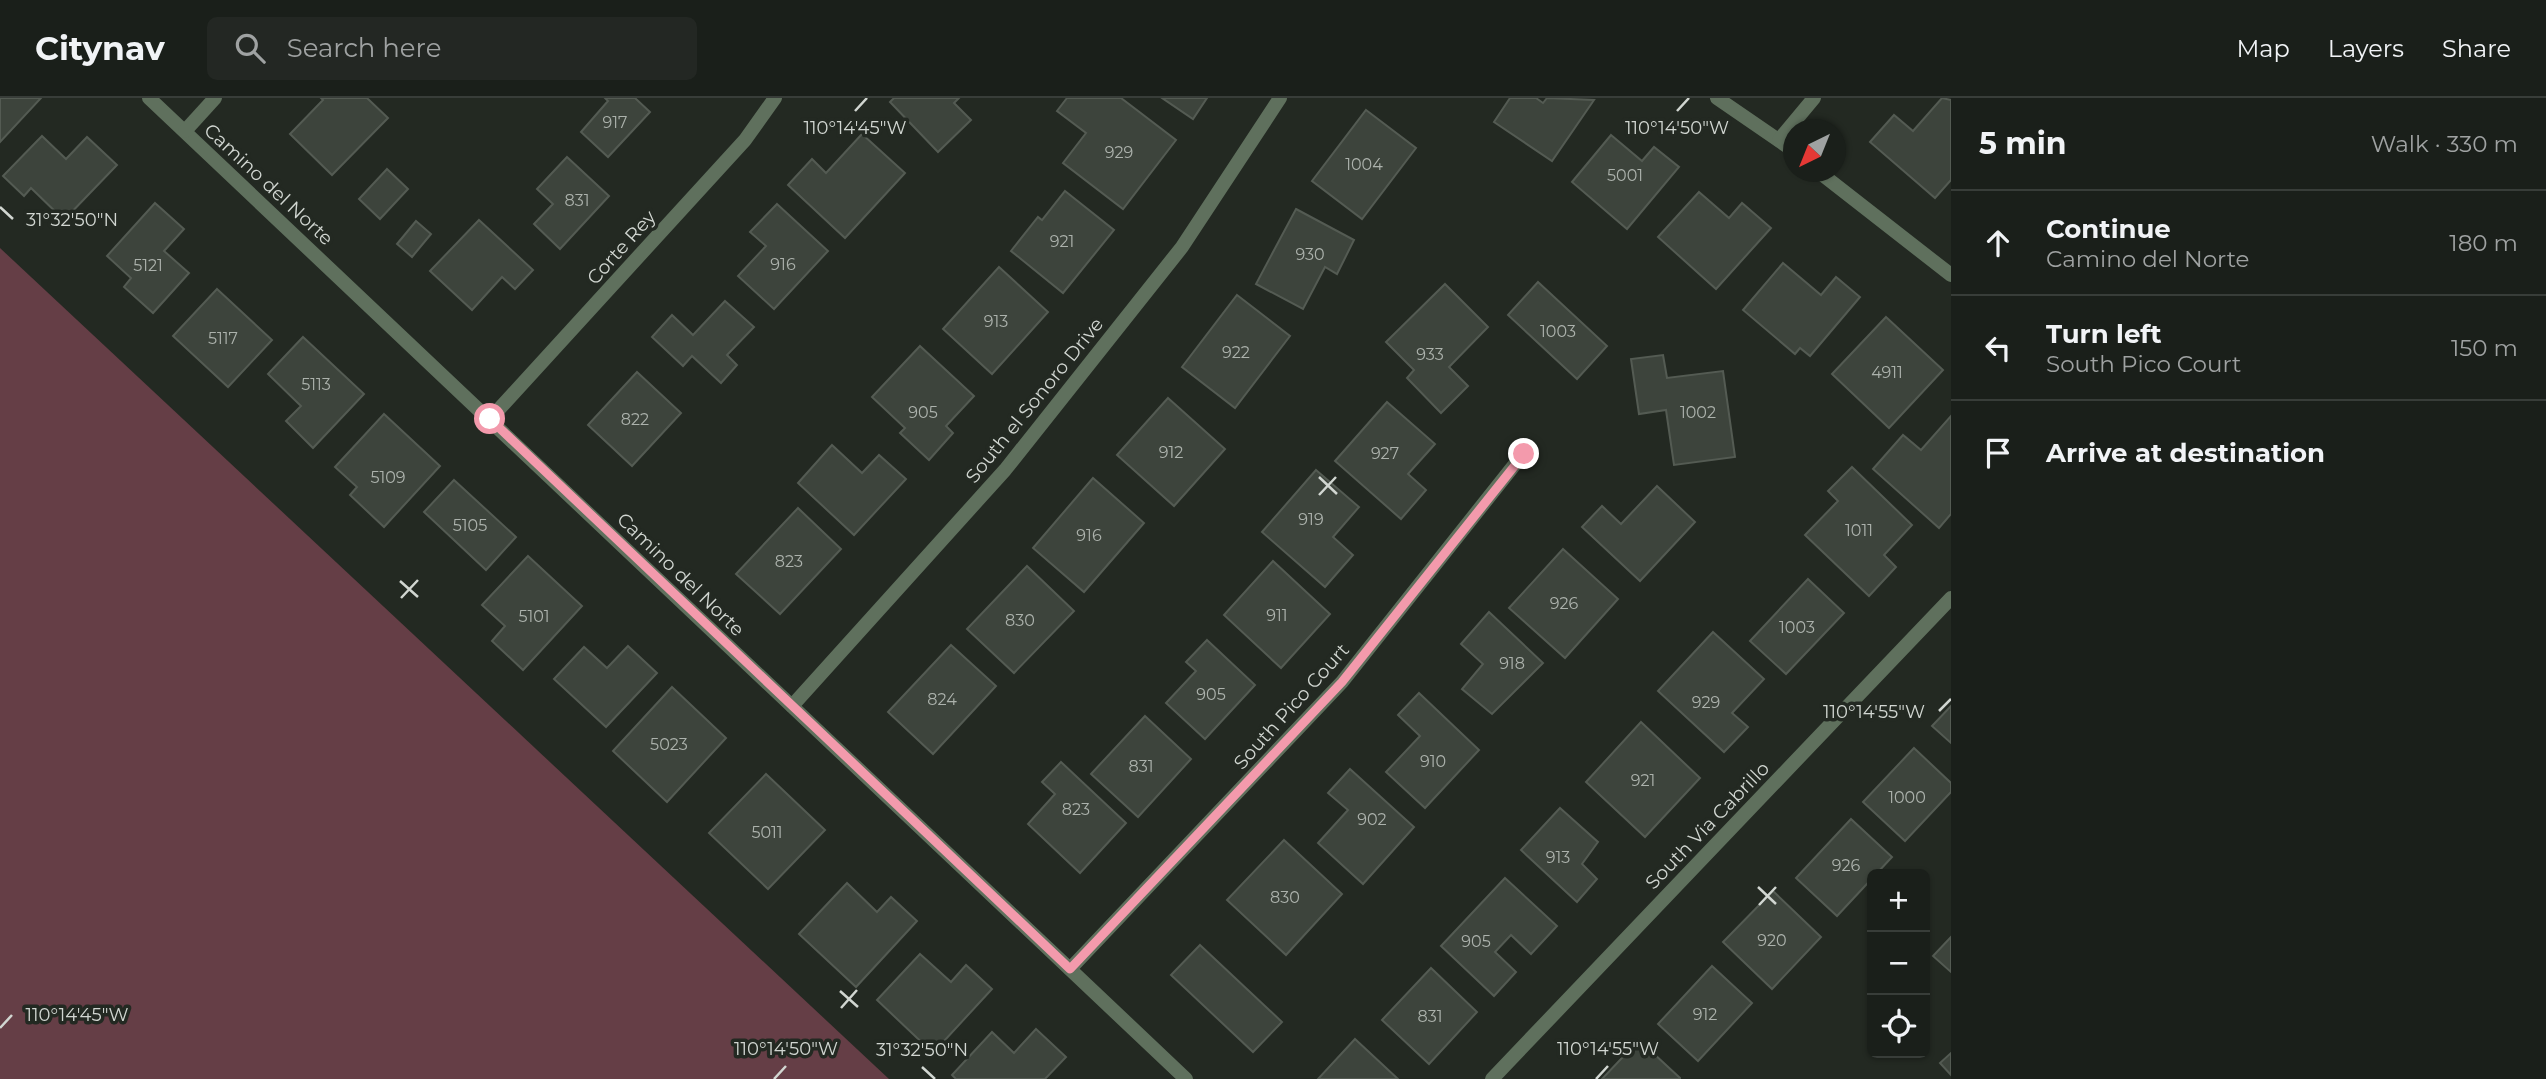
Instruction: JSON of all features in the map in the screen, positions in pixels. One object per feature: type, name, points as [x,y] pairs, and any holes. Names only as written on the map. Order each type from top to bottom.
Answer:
[{"type":"street","name":"Camino del Norte","points":[[149,98],[1186,1079]]},
{"type":"street","points":[[185,131],[215,98]]},
{"type":"street","name":"Corte Rey","points":[[490,419],[745,140],[775,98]]},
{"type":"street","name":"South el Sonoro Drive","points":[[792,706],[1013,459],[1182,247],[1280,98]]},
{"type":"street","points":[[1717,98],[1783,142]]},
{"type":"street","points":[[1779,139],[1814,98]]},
{"type":"street","points":[[1832,182],[1951,275]]},
{"type":"street","name":"South Pico Court","points":[[1070,969],[1342,682],[1524,454]]},
{"type":"street","name":"South Via Cabrillo","points":[[1492,1079],[1951,598]]},
{"type":"shaded area","points":[[0,248],[889,1079],[0,1079]]},
{"type":"building","points":[[0,98],[41,98],[0,142]]},
{"type":"building","points":[[321,98],[367,98],[388,118],[332,175],[290,134],[323,100]]},
{"type":"building","points":[[605,98],[635,98],[650,112],[608,157],[581,132],[608,101]]},
{"type":"building","points":[[894,98],[959,98],[954,103],[971,120],[938,152],[890,102]]},
{"type":"building","points":[[1067,98],[1121,98],[1176,140],[1123,209],[1063,163],[1086,133],[1057,111]]},
{"type":"building","points":[[1162,98],[1207,98],[1193,119]]},
{"type":"building","points":[[1510,98],[1536,98],[1543,103],[1547,98],[1594,100],[1552,161],[1494,122]]},
{"type":"building","points":[[1942,98],[1951,100],[1951,180],[1935,198],[1870,142],[1894,115],[1913,131]]},
{"type":"building","points":[[1366,110],[1416,148],[1362,219],[1312,181]]},
{"type":"building","points":[[862,134],[905,173],[845,238],[788,185],[812,159],[826,173]]},
{"type":"building","points":[[1611,135],[1642,161],[1654,147],[1679,167],[1627,229],[1572,182]]},
{"type":"building","points":[[42,136],[66,159],[87,137],[117,165],[64,220],[31,188],[24,196],[3,176]]},
{"type":"building","points":[[567,157],[609,196],[560,249],[534,224],[553,204],[537,189]]},
{"type":"building","points":[[387,169],[408,189],[380,219],[359,199]]},
{"type":"building","points":[[1065,191],[1114,230],[1063,293],[1011,251],[1038,217],[1042,220]]},
{"type":"building","points":[[1699,192],[1729,218],[1742,203],[1771,228],[1716,289],[1658,237]]},
{"type":"building","points":[[155,203],[184,229],[164,251],[189,273],[153,313],[124,287],[131,278],[107,256]]},
{"type":"building","points":[[777,204],[828,251],[774,309],[738,276],[766,246],[750,232]]},
{"type":"building","points":[[1296,209],[1354,240],[1337,274],[1325,267],[1303,309],[1256,284]]},
{"type":"building","points":[[479,220],[533,270],[515,289],[502,277],[472,310],[430,271]]},
{"type":"building","points":[[416,221],[431,234],[412,257],[397,244]]},
{"type":"building","points":[[1783,263],[1821,295],[1836,277],[1860,297],[1810,356],[1800,348],[1795,354],[1743,310]]},
{"type":"building","points":[[999,267],[1048,312],[992,374],[943,329]]},
{"type":"building","points":[[1538,282],[1607,346],[1577,379],[1508,315]]},
{"type":"building","points":[[1445,284],[1488,327],[1449,367],[1468,386],[1441,413],[1407,378],[1414,370],[1386,342]]},
{"type":"building","points":[[217,289],[272,340],[228,387],[173,336]]},
{"type":"building","points":[[1237,295],[1290,336],[1235,408],[1182,367]]},
{"type":"building","points":[[725,301],[754,327],[727,355],[737,365],[721,383],[692,356],[683,366],[652,337],[672,315],[693,335]]},
{"type":"building","points":[[1886,317],[1943,370],[1889,428],[1832,374]]},
{"type":"building","points":[[303,337],[364,394],[313,448],[286,421],[301,406],[268,374]]},
{"type":"building","points":[[920,346],[974,396],[946,426],[953,433],[929,460],[900,433],[905,428],[872,397]]},
{"type":"building","points":[[1663,355],[1667,378],[1723,371],[1735,457],[1674,465],[1666,410],[1639,414],[1631,359]]},
{"type":"building","points":[[637,372],[681,413],[632,466],[588,425]]},
{"type":"building","points":[[1168,398],[1225,449],[1174,506],[1117,455]]},
{"type":"building","points":[[1387,402],[1435,444],[1408,474],[1426,490],[1401,519],[1335,461]]},
{"type":"building","points":[[384,414],[440,466],[384,527],[350,495],[357,487],[335,467]]},
{"type":"building","points":[[1951,416],[1951,514],[1939,528],[1873,469],[1903,435],[1921,450]]},
{"type":"building","points":[[832,445],[862,473],[879,455],[906,479],[854,535],[798,483]]},
{"type":"building","points":[[1852,467],[1912,525],[1884,555],[1896,567],[1869,596],[1805,535],[1838,501],[1828,491]]},
{"type":"building","points":[[1316,470],[1359,507],[1333,537],[1353,555],[1325,587],[1262,532]]},
{"type":"building","points":[[1093,478],[1144,523],[1084,592],[1033,548]]},
{"type":"building","points":[[454,480],[516,537],[486,570],[424,512]]},
{"type":"building","points":[[1657,486],[1695,522],[1640,581],[1582,527],[1602,506],[1621,524]]},
{"type":"building","points":[[798,508],[841,549],[780,614],[736,574]]},
{"type":"building","points":[[1563,549],[1618,599],[1565,658],[1509,608]]},
{"type":"building","points":[[528,556],[582,606],[523,670],[492,641],[505,626],[482,605]]},
{"type":"building","points":[[1273,561],[1330,614],[1281,668],[1224,615]]},
{"type":"building","points":[[1027,566],[1074,611],[1014,673],[967,629]]},
{"type":"building","points":[[1808,579],[1844,613],[1786,674],[1750,641]]},
{"type":"building","points":[[1489,612],[1543,663],[1492,714],[1462,689],[1483,664],[1461,644]]},
{"type":"building","points":[[1713,632],[1764,679],[1732,713],[1748,727],[1724,752],[1658,691]]},
{"type":"building","points":[[1207,640],[1255,685],[1205,739],[1166,703],[1196,671],[1186,662]]},
{"type":"building","points":[[951,645],[996,686],[933,754],[888,712]]},
{"type":"building","points":[[628,646],[657,673],[606,727],[554,679],[584,647],[607,668]]},
{"type":"building","points":[[672,687],[726,738],[667,802],[613,751]]},
{"type":"building","points":[[1419,693],[1479,750],[1425,808],[1386,772],[1420,736],[1398,715]]},
{"type":"building","points":[[1951,706],[1951,743],[1932,726]]},
{"type":"building","points":[[1145,716],[1191,759],[1138,817],[1091,774]]},
{"type":"building","points":[[1641,722],[1700,778],[1645,837],[1586,782]]},
{"type":"building","points":[[1914,748],[1951,783],[1951,792],[1905,841],[1863,802]]},
{"type":"building","points":[[1061,762],[1126,823],[1080,873],[1028,824],[1055,794],[1042,782]]},
{"type":"building","points":[[1350,769],[1414,827],[1363,884],[1318,843],[1348,810],[1328,793]]},
{"type":"building","points":[[766,774],[825,830],[768,889],[709,833]]},
{"type":"building","points":[[1560,808],[1598,842],[1582,864],[1597,879],[1577,902],[1521,850]]},
{"type":"building","points":[[1851,819],[1892,857],[1881,869],[1867,869],[1867,884],[1837,916],[1796,878]]},
{"type":"building","points":[[1284,840],[1342,894],[1286,955],[1227,900]]},
{"type":"building","points":[[1505,878],[1557,926],[1531,954],[1511,935],[1495,952],[1516,972],[1494,996],[1441,946]]},
{"type":"building","points":[[847,883],[877,912],[891,897],[917,921],[856,987],[799,934]]},
{"type":"building","points":[[1773,891],[1821,937],[1772,989],[1723,942]]},
{"type":"building","points":[[1951,937],[1951,972],[1933,956]]},
{"type":"building","points":[[1200,945],[1282,1022],[1253,1052],[1171,975]]},
{"type":"building","points":[[920,954],[951,982],[966,965],[992,989],[933,1053],[877,1000]]},
{"type":"building","points":[[1712,966],[1752,1003],[1698,1061],[1658,1024]]},
{"type":"building","points":[[1431,968],[1477,1012],[1429,1064],[1382,1020]]},
{"type":"building","points":[[1036,1029],[1066,1057],[1045,1079],[956,1079],[952,1075],[992,1032],[1014,1053]]},
{"type":"building","points":[[1355,1039],[1398,1079],[1318,1079]]},
{"type":"building","points":[[1639,1040],[1680,1078],[1680,1079],[1602,1079]]},
{"type":"building","points":[[1951,1053],[1951,1075],[1940,1063]]},
{"type":"route","points":[[490,419],[1070,969],[1342,682],[1524,454]]}]
